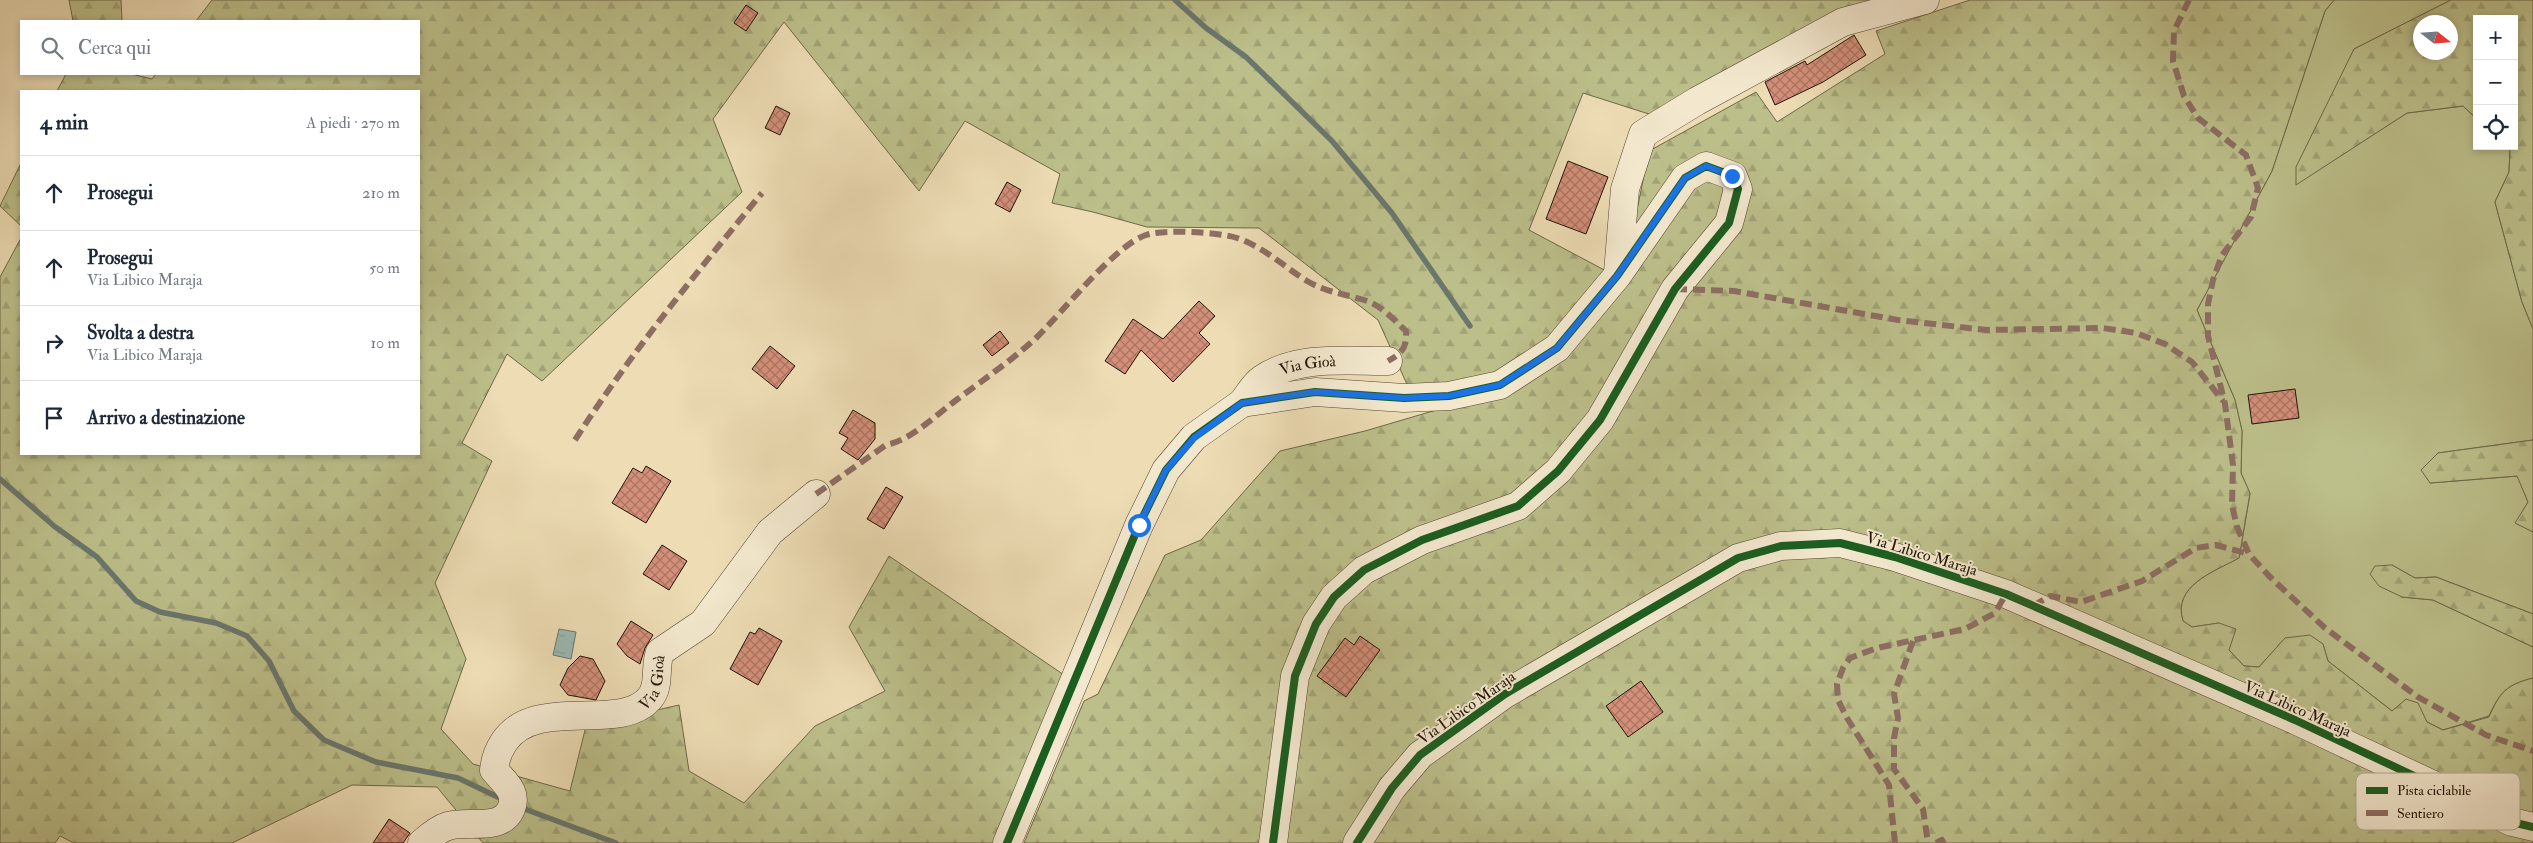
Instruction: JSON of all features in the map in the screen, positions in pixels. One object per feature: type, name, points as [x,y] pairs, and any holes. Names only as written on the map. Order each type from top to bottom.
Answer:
[{"type":"street","points":[[1617,276],[1626,189],[1643,134],[1705,97],[1843,22],[1925,0]]},
{"type":"street","points":[[1006,843],[1139,525],[1166,470],[1194,438],[1242,403],[1315,392],[1404,398],[1449,396],[1500,385],[1557,348],[1617,276],[1685,178],[1706,166],[1732,176],[1738,189],[1729,223],[1675,289],[1600,420],[1558,471],[1518,506],[1422,540],[1364,570],[1334,598],[1316,624],[1295,676],[1273,843]]},
{"type":"street","name":"Via Gioà","points":[[1242,403],[1260,380],[1280,370],[1308,362],[1388,361]]},
{"type":"street","name":"Via Gioà","points":[[422,843],[446,826],[499,822],[508,814],[515,800],[512,790],[494,770],[498,751],[510,734],[532,720],[614,714],[635,708],[647,702],[653,694],[656,684],[660,652],[666,646],[703,623],[770,532],[816,494]]},
{"type":"street","points":[[684,636],[706,595],[746,540]]},
{"type":"street","name":"Via Libico Maraja","points":[[1357,843],[1392,788],[1420,755],[1504,694],[1738,558],[1781,546],[1840,543],[1896,556],[2006,594],[2295,720],[2408,773]]},
{"type":"street","name":"Via Libico Maraja","points":[[2520,824],[2533,827]]},
{"type":"green space","points":[[69,0],[121,0],[122,20],[73,20]]},
{"type":"green space","points":[[212,0],[1876,0],[1652,115],[1583,93],[1529,230],[1610,273],[1544,346],[1488,379],[1410,391],[1378,320],[1259,228],[1147,227],[1052,203],[1060,174],[965,121],[919,191],[784,22],[713,119],[742,192],[542,381],[507,354],[462,443],[492,461],[435,583],[466,659],[441,729],[473,764],[570,791],[586,726],[679,705],[689,771],[744,803],[815,726],[885,691],[849,627],[889,556],[1067,677],[999,843],[483,843],[437,787],[352,785],[232,843],[74,843],[60,836],[55,843],[0,843],[0,277],[20,240],[20,455],[420,455],[420,90],[58,90],[65,75],[135,75],[152,79],[155,75],[420,75],[420,20],[197,20]]},
{"type":"green space","points":[[1970,0],[2334,0],[2325,11],[2272,171],[2197,310],[2235,400],[2242,431],[2241,473],[2250,493],[2239,558],[2207,575],[2189,589],[2183,598],[2181,609],[2183,621],[2192,627],[2219,623],[2236,629],[2229,650],[2244,666],[2259,667],[2285,638],[2310,635],[2323,644],[2328,661],[2392,711],[2406,699],[2418,703],[2427,722],[2443,730],[2489,717],[2497,701],[2505,691],[2516,684],[2533,678],[2533,843],[1024,843],[1084,701],[1098,694],[1165,555],[1201,540],[1280,451],[1365,431],[1477,398],[1622,284],[1649,151],[1756,92],[1777,122],[1885,54],[1876,31]]},
{"type":"green space","points":[[2334,0],[2451,0],[2421,15],[2413,15],[2413,19],[2354,49],[2296,184],[2407,113],[2463,106],[2473,115],[2473,150],[2510,150],[2509,172],[2495,202],[2522,302],[2533,329],[2533,440],[2438,453],[2430,483],[2518,476],[2528,502],[2516,523],[2533,532],[2533,614],[2436,577],[2415,578],[2392,565],[2401,597],[2433,600],[2533,647],[2533,678],[2516,684],[2505,691],[2489,716],[2443,730],[2427,722],[2406,700],[2392,711],[2328,661],[2323,644],[2285,638],[2259,667],[2244,666],[2229,650],[2219,623],[2192,627],[2183,621],[2181,609],[2183,598],[2189,589],[2207,575],[2239,558],[2250,494],[2241,473],[2242,431],[2235,400],[2197,310],[2272,171],[2325,11]]},
{"type":"green space","points":[[2451,0],[2533,0],[2533,329],[2522,302],[2495,202],[2509,172],[2510,150],[2518,150],[2518,15],[2473,15],[2473,115],[2463,106],[2407,113],[2296,185],[2296,167],[2354,49],[2413,19],[2413,60],[2458,60],[2458,15],[2421,15]]},
{"type":"green space","points":[[20,165],[20,225],[0,206]]},
{"type":"green space","points":[[2533,440],[2533,532],[2515,523],[2528,502],[2517,476],[2430,483],[2421,470],[2438,453]]},
{"type":"green space","points":[[2392,565],[2415,578],[2436,577],[2533,614],[2533,647],[2433,600],[2402,597],[2379,586],[2370,574],[2375,566]]},
{"type":"water","points":[[559,629],[576,632],[571,659],[553,655]]},
{"type":"building","points":[[746,5],[758,13],[746,31],[734,23]]},
{"type":"building","points":[[1854,35],[1866,55],[1823,82],[1775,105],[1765,82],[1805,61],[1807,65]]},
{"type":"building","points":[[776,106],[790,113],[780,135],[765,128]]},
{"type":"building","points":[[1568,161],[1608,177],[1586,234],[1546,219]]},
{"type":"building","points":[[1007,182],[1021,190],[1010,212],[995,204]]},
{"type":"building","points":[[1199,301],[1215,316],[1199,333],[1210,344],[1173,382],[1141,350],[1125,374],[1105,361],[1133,319],[1163,339]]},
{"type":"building","points":[[1000,331],[1009,343],[992,356],[983,345]]},
{"type":"building","points":[[770,346],[795,366],[777,389],[752,369]]},
{"type":"building","points":[[2295,389],[2299,418],[2252,424],[2248,395]]},
{"type":"building","points":[[853,410],[875,423],[875,439],[858,460],[841,449],[848,438],[839,433]]},
{"type":"building","points":[[646,466],[671,481],[646,523],[612,503],[633,468],[642,473]]},
{"type":"building","points":[[886,487],[903,497],[884,529],[867,519]]},
{"type":"building","points":[[662,545],[687,561],[669,590],[643,574]]},
{"type":"building","points":[[631,621],[653,635],[645,648],[640,664],[627,656],[617,644]]},
{"type":"building","points":[[759,628],[782,641],[758,685],[730,669],[750,632],[755,634]]},
{"type":"building","points":[[1360,636],[1380,650],[1346,697],[1317,676],[1345,638],[1354,645]]},
{"type":"building","points":[[580,656],[593,659],[605,681],[596,700],[568,695],[560,685],[568,668]]},
{"type":"building","points":[[1641,681],[1663,712],[1628,737],[1606,706]]},
{"type":"building","points":[[389,819],[410,833],[403,843],[373,843]]},
{"type":"waterway","points":[[1175,0],[1206,28],[1246,57],[1332,141],[1392,213],[1470,326]]},
{"type":"waterway","points":[[0,479],[54,526],[97,557],[136,601],[160,612],[216,623],[247,636],[269,661],[294,711],[324,740],[376,762],[458,778],[502,799]]},
{"type":"waterway","points":[[522,808],[616,843]]},
{"type":"marked path","points":[[2189,0],[2174,31],[2173,61],[2184,96],[2198,118],[2246,155],[2258,188],[2251,217],[2222,255],[2213,280],[2208,304],[2208,336],[2225,404],[2233,465],[2232,505],[2237,527],[2249,554],[2270,577],[2325,628],[2418,697],[2486,735],[2533,751]]},
{"type":"marked path","points":[[575,440],[641,345],[762,193]]},
{"type":"marked path","points":[[816,494],[886,445],[914,433],[1007,363],[1036,338],[1104,265],[1133,241],[1154,233],[1192,232],[1237,238],[1265,252],[1314,285],[1376,305],[1406,331],[1406,342],[1403,349],[1388,361]]},
{"type":"marked path","points":[[1675,289],[1734,291],[1898,320],[1986,330],[2103,328],[2136,333],[2165,344],[2192,362],[2223,401]]},
{"type":"marked path","points":[[2033,606],[2050,596],[2081,602],[2142,581],[2196,548],[2216,545],[2249,554]]},
{"type":"marked path","points":[[1895,843],[1889,785],[1847,718],[1838,700],[1837,684],[1843,668],[1850,658],[1877,648],[1965,629],[1995,613],[2006,594]]},
{"type":"marked path","points":[[1913,641],[1894,694],[1898,718],[1894,738],[1894,769],[1923,809],[1928,843]]},
{"type":"marked path","points":[[1936,843],[1942,840],[1943,843]]},
{"type":"cycle path","points":[[1007,843],[1139,525],[1166,470],[1194,437],[1242,403],[1315,392],[1404,398],[1449,396],[1500,385],[1557,348],[1617,276],[1685,178],[1706,166],[1733,176],[1738,189],[1729,223],[1675,289],[1600,420],[1558,471],[1518,506],[1422,540],[1364,570],[1334,597],[1316,624],[1295,676],[1273,843]]},
{"type":"cycle path","points":[[1357,843],[1392,788],[1420,755],[1505,694],[1738,558],[1781,546],[1840,543],[1895,557],[2006,594],[2295,720],[2408,773]]},
{"type":"cycle path","points":[[2520,824],[2533,827]]},
{"type":"route","points":[[1139,525],[1166,470],[1194,438],[1242,403],[1315,392],[1404,398],[1449,396],[1500,385],[1557,348],[1617,276],[1685,178],[1706,166],[1732,176]]}]
